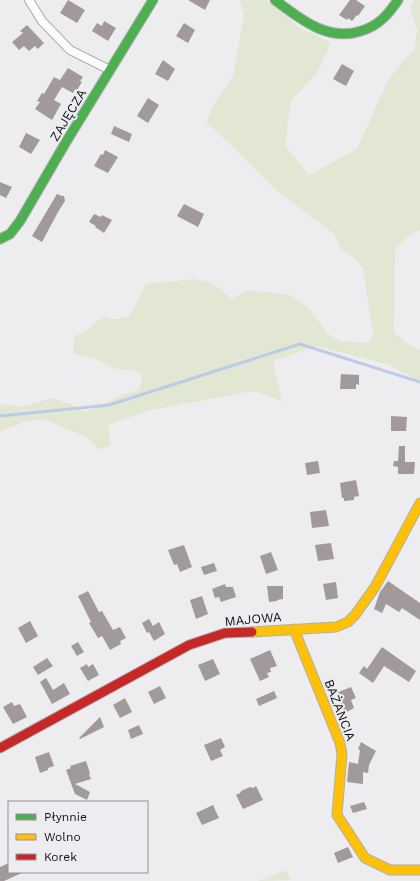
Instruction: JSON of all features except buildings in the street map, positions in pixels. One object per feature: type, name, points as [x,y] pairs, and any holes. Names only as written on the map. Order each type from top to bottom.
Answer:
[{"type":"street","points":[[29,0],[42,21],[70,50],[110,70]]},
{"type":"street","name":"ZAJĘCZA","points":[[0,239],[10,234],[20,221],[153,0]]},
{"type":"street","points":[[275,0],[297,17],[317,29],[331,35],[348,36],[362,32],[377,25],[388,16],[398,0]]},
{"type":"street","name":"MAJOWA","points":[[0,748],[190,646],[225,633],[336,627],[348,622],[355,615],[375,587],[420,503]]},
{"type":"street","name":"BAŻANCIA","points":[[294,629],[340,743],[342,754],[337,815],[365,858],[390,870],[420,870]]},
{"type":"green space","points":[[240,0],[267,0],[300,28],[331,43],[317,73],[291,101],[285,146],[309,175],[357,149],[388,80],[414,49],[417,30],[410,9],[414,0],[420,0],[420,230],[411,234],[395,249],[394,333],[408,344],[420,350],[420,382],[390,365],[316,346],[273,361],[282,401],[253,391],[151,410],[108,425],[111,446],[99,449],[86,437],[44,419],[23,422],[0,432],[0,404],[21,407],[52,398],[71,404],[86,412],[121,395],[139,390],[143,374],[131,370],[116,369],[98,360],[73,353],[74,337],[91,327],[102,317],[115,319],[129,317],[146,284],[195,279],[213,283],[232,299],[247,290],[290,295],[309,308],[327,333],[340,341],[369,343],[373,335],[363,269],[354,258],[341,249],[334,234],[277,191],[207,122],[212,108],[233,75],[244,15]]},
{"type":"green space","points":[[285,870],[292,880],[258,881]]},
{"type":"waterway","points":[[0,416],[109,405],[300,344],[420,382]]},
{"type":"traffic: fast","points":[[0,239],[10,234],[20,221],[66,142],[153,0]]},
{"type":"traffic: fast","points":[[275,0],[315,27],[326,31],[349,34],[367,29],[378,23],[398,0]]},
{"type":"traffic: slow","points":[[252,632],[336,627],[348,622],[355,615],[375,587],[420,503]]},
{"type":"traffic: slow","points":[[294,629],[340,743],[342,754],[337,815],[365,858],[390,870],[420,870]]},
{"type":"traffic: jam","points":[[0,748],[189,645],[225,633],[252,632]]}]
